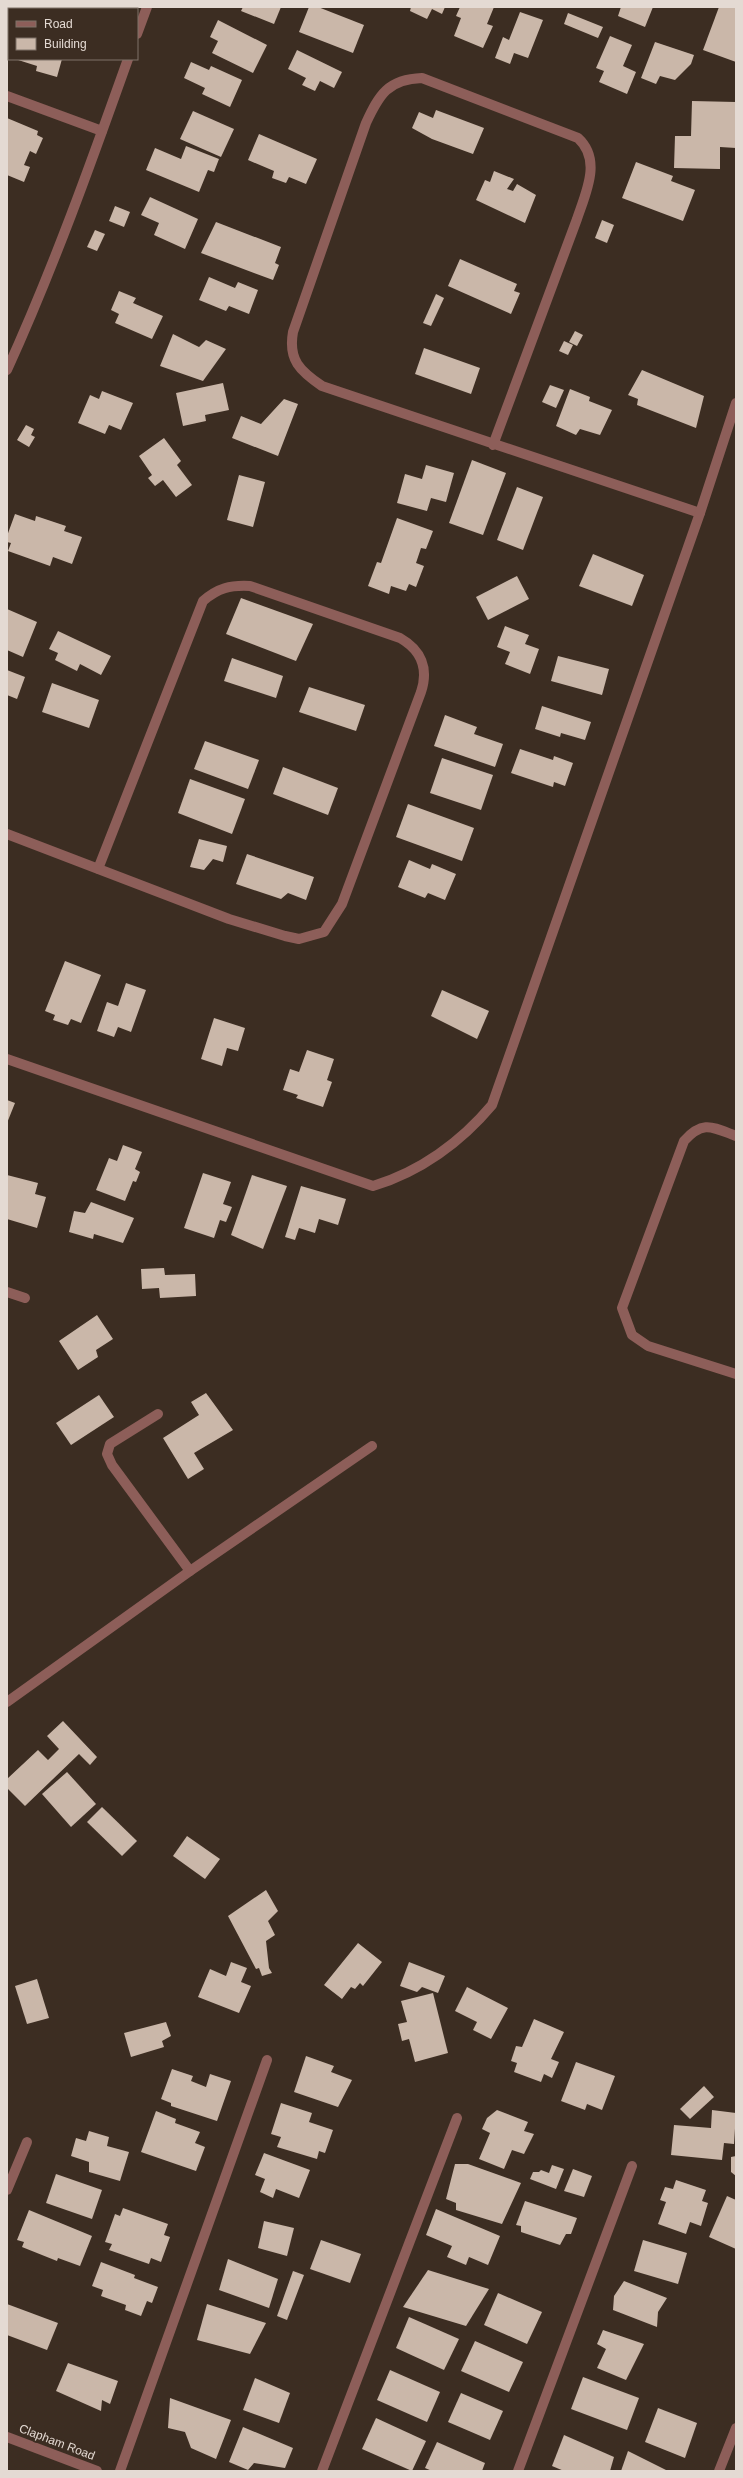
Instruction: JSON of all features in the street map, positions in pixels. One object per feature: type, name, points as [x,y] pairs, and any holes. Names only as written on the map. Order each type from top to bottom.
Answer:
[{"type":"street","points":[[138,31],[146,7]]},
{"type":"street","points":[[7,370],[24,333],[102,131],[128,60]]},
{"type":"street","points":[[493,445],[578,219],[592,167],[589,153],[578,138],[422,78],[406,78],[389,87],[377,98],[366,123],[293,332],[291,345],[294,359],[305,374],[322,386],[493,445],[700,513]]},
{"type":"street","points":[[7,96],[102,131]]},
{"type":"street","points":[[7,1059],[373,1186],[397,1179],[446,1149],[468,1132],[492,1105],[700,513],[736,403]]},
{"type":"street","points":[[7,834],[98,869],[229,919],[298,939],[324,932],[342,904],[425,682],[424,664],[417,652],[412,645],[400,638],[250,586],[233,585],[216,590],[203,601],[98,869]]},
{"type":"street","points":[[736,1136],[709,1127],[701,1127],[694,1131],[684,1141],[622,1308],[632,1335],[648,1346],[736,1374]]},
{"type":"street","points":[[7,1292],[26,1298]]},
{"type":"street","points":[[158,1414],[110,1444],[108,1454],[112,1465],[190,1571]]},
{"type":"street","points":[[7,1702],[190,1571],[372,1446]]},
{"type":"street","points":[[120,2471],[267,2060]]},
{"type":"street","points":[[322,2471],[457,2118]]},
{"type":"street","points":[[7,2190],[27,2142]]},
{"type":"street","points":[[518,2471],[632,2166]]},
{"type":"street","points":[[719,2471],[736,2428]]},
{"type":"street","name":"Clapham Road","points":[[7,2437],[97,2471]]},
{"type":"building","points":[[243,7],[281,7],[274,24],[241,11]]},
{"type":"building","points":[[309,7],[318,7],[364,25],[353,53],[299,32]]},
{"type":"building","points":[[411,7],[445,7],[442,14],[432,9],[427,19],[410,11]]},
{"type":"building","points":[[460,7],[494,7],[487,24],[493,26],[483,48],[454,36],[461,18],[456,16]]},
{"type":"building","points":[[621,7],[653,7],[645,27],[618,16]]},
{"type":"building","points":[[719,7],[736,7],[736,62],[703,50]]},
{"type":"building","points":[[520,12],[543,20],[528,58],[514,53],[510,64],[495,58],[503,37],[509,40]]},
{"type":"building","points":[[568,13],[603,27],[598,38],[564,24]]},
{"type":"building","points":[[218,20],[267,45],[253,73],[212,53],[218,41],[210,37]]},
{"type":"building","points":[[610,36],[632,45],[623,66],[636,72],[627,94],[599,82],[604,71],[596,68]]},
{"type":"building","points":[[655,42],[694,55],[691,64],[675,80],[660,76],[656,84],[641,78]]},
{"type":"building","points":[[297,50],[342,72],[334,88],[320,81],[315,91],[302,85],[306,78],[288,69]]},
{"type":"building","points":[[18,60],[62,60],[57,77],[36,71],[37,66]]},
{"type":"building","points":[[191,62],[209,70],[211,66],[242,80],[230,107],[202,94],[205,88],[184,78]]},
{"type":"building","points":[[692,101],[736,102],[736,148],[720,147],[720,169],[674,168],[675,136],[691,136]]},
{"type":"building","points":[[436,110],[484,128],[473,154],[432,139],[412,128],[419,112],[433,118]]},
{"type":"building","points":[[193,111],[234,129],[221,157],[180,139]]},
{"type":"building","points":[[7,118],[38,131],[37,135],[43,138],[36,154],[30,151],[24,165],[30,167],[24,182],[7,175]]},
{"type":"building","points":[[259,134],[317,159],[306,184],[289,177],[286,183],[272,178],[274,171],[248,160]]},
{"type":"building","points":[[186,146],[219,159],[214,172],[208,170],[199,192],[146,170],[155,148],[181,159]]},
{"type":"building","points":[[636,162],[673,176],[671,181],[695,190],[683,221],[622,198]]},
{"type":"building","points":[[494,171],[514,179],[507,189],[513,191],[517,184],[536,195],[525,223],[476,200],[485,180],[490,182]]},
{"type":"building","points":[[150,197],[198,219],[185,249],[154,235],[159,223],[141,215]]},
{"type":"building","points":[[115,206],[130,212],[124,227],[109,221]]},
{"type":"building","points":[[602,220],[614,225],[607,243],[595,238]]},
{"type":"building","points":[[216,222],[281,247],[275,263],[279,265],[273,280],[201,253]]},
{"type":"building","points":[[95,230],[105,234],[97,251],[87,247]]},
{"type":"building","points":[[460,259],[517,284],[514,291],[520,293],[511,314],[448,286]]},
{"type":"building","points":[[209,277],[235,288],[238,282],[258,290],[249,314],[229,306],[226,311],[199,300]]},
{"type":"building","points":[[119,291],[136,298],[133,303],[163,316],[152,339],[115,323],[119,314],[111,310]]},
{"type":"building","points":[[436,294],[444,298],[431,326],[423,323]]},
{"type":"building","points":[[575,331],[583,335],[577,346],[569,342]]},
{"type":"building","points":[[173,334],[199,347],[206,340],[226,349],[203,381],[160,366]]},
{"type":"building","points":[[564,341],[573,345],[568,355],[559,351]]},
{"type":"building","points":[[424,348],[480,368],[471,394],[415,374]]},
{"type":"building","points":[[642,370],[704,396],[696,428],[637,405],[638,399],[628,395]]},
{"type":"building","points":[[223,383],[229,410],[205,415],[206,421],[183,426],[176,393]]},
{"type":"building","points":[[550,385],[564,390],[556,408],[542,402]]},
{"type":"building","points":[[570,389],[590,397],[589,401],[612,410],[600,435],[580,429],[576,435],[556,426]]},
{"type":"building","points":[[102,391],[133,403],[121,430],[109,425],[105,434],[78,423],[90,395],[99,399]]},
{"type":"building","points":[[284,399],[298,404],[278,456],[232,438],[241,416],[261,424]]},
{"type":"building","points":[[26,425],[34,429],[31,435],[35,437],[29,447],[17,440]]},
{"type":"building","points":[[164,438],[181,461],[177,465],[192,485],[176,497],[163,480],[155,486],[148,478],[152,475],[139,456]]},
{"type":"building","points":[[472,460],[506,473],[483,535],[449,523]]},
{"type":"building","points":[[426,465],[454,473],[446,502],[431,498],[427,511],[397,503],[405,474],[422,479]]},
{"type":"building","points":[[239,475],[265,482],[253,527],[227,520]]},
{"type":"building","points":[[517,487],[543,497],[523,550],[497,540]]},
{"type":"building","points":[[15,514],[35,521],[36,516],[66,526],[64,531],[82,537],[72,564],[53,557],[50,566],[8,551],[11,543],[7,542],[7,536]]},
{"type":"building","points":[[397,518],[433,531],[426,549],[421,548],[416,563],[424,566],[416,587],[409,584],[406,591],[391,586],[389,594],[368,586],[377,562],[381,563]]},
{"type":"building","points":[[593,554],[644,575],[632,606],[579,586]]},
{"type":"building","points":[[517,576],[529,599],[488,620],[476,597]]},
{"type":"building","points":[[241,598],[313,624],[296,661],[226,634]]},
{"type":"building","points":[[7,609],[37,622],[23,657],[7,650]]},
{"type":"building","points":[[505,626],[529,635],[525,644],[539,649],[530,674],[505,664],[510,652],[497,647]]},
{"type":"building","points":[[58,631],[111,656],[101,675],[80,664],[77,671],[55,660],[58,653],[49,649]]},
{"type":"building","points":[[558,656],[609,669],[602,695],[551,681]]},
{"type":"building","points":[[232,658],[283,676],[276,698],[224,681]]},
{"type":"building","points":[[7,670],[25,677],[17,699],[7,695]]},
{"type":"building","points":[[52,683],[99,700],[89,728],[42,712]]},
{"type":"building","points":[[309,687],[365,705],[356,731],[299,712]]},
{"type":"building","points":[[542,706],[591,722],[585,740],[561,733],[560,737],[535,729]]},
{"type":"building","points":[[445,715],[477,727],[474,734],[503,744],[495,767],[434,746]]},
{"type":"building","points":[[205,741],[259,760],[248,789],[194,769]]},
{"type":"building","points":[[520,749],[553,760],[554,756],[573,763],[565,786],[554,782],[553,787],[511,773]]},
{"type":"building","points":[[442,758],[493,775],[481,810],[430,793]]},
{"type":"building","points":[[283,767],[338,788],[328,815],[273,794]]},
{"type":"building","points":[[190,779],[245,799],[232,834],[178,813]]},
{"type":"building","points":[[408,804],[474,828],[462,861],[396,837]]},
{"type":"building","points":[[199,839],[227,846],[223,862],[213,859],[204,870],[190,867]]},
{"type":"building","points":[[247,854],[314,877],[306,900],[288,893],[281,899],[236,884]]},
{"type":"building","points":[[409,860],[430,869],[432,864],[456,874],[445,900],[428,893],[425,898],[398,887]]},
{"type":"building","points":[[65,961],[101,975],[81,1023],[71,1019],[68,1025],[53,1020],[55,1015],[45,1011]]},
{"type":"building","points":[[126,983],[146,990],[131,1032],[118,1027],[114,1037],[97,1031],[107,1002],[118,1006]]},
{"type":"building","points":[[442,990],[489,1011],[477,1039],[431,1016]]},
{"type":"building","points":[[214,1018],[245,1028],[238,1051],[227,1048],[222,1066],[201,1059]]},
{"type":"building","points":[[307,1050],[334,1059],[327,1080],[332,1082],[323,1107],[296,1098],[298,1095],[283,1090],[290,1069],[299,1072]]},
{"type":"building","points":[[7,1100],[15,1103],[7,1123]]},
{"type":"building","points":[[123,1145],[142,1152],[135,1169],[140,1172],[136,1182],[133,1181],[125,1201],[96,1190],[109,1158],[117,1161]]},
{"type":"building","points":[[203,1173],[231,1182],[223,1204],[232,1207],[226,1222],[220,1220],[214,1238],[184,1228]]},
{"type":"building","points":[[7,1175],[38,1183],[35,1194],[46,1197],[37,1228],[7,1219]]},
{"type":"building","points":[[252,1175],[287,1186],[263,1249],[231,1235]]},
{"type":"building","points":[[301,1186],[346,1199],[338,1225],[319,1219],[315,1233],[299,1228],[295,1240],[285,1237]]},
{"type":"building","points":[[91,1202],[134,1218],[123,1243],[94,1234],[93,1239],[69,1232],[74,1211],[85,1213]]},
{"type":"building","points":[[164,1268],[165,1275],[195,1274],[196,1296],[160,1298],[159,1288],[142,1289],[141,1269]]},
{"type":"building","points":[[97,1315],[113,1339],[96,1350],[98,1357],[78,1370],[59,1341]]},
{"type":"building","points":[[206,1393],[233,1430],[194,1453],[204,1469],[188,1479],[163,1438],[199,1415],[191,1402]]},
{"type":"building","points":[[99,1395],[114,1417],[71,1445],[56,1423]]},
{"type":"building","points":[[63,1721],[97,1757],[90,1765],[79,1754],[25,1806],[7,1788],[7,1779],[38,1750],[48,1760],[59,1749],[47,1736]]},
{"type":"building","points":[[67,1772],[96,1804],[71,1827],[42,1794]]},
{"type":"building","points":[[102,1807],[137,1841],[122,1856],[87,1822]]},
{"type":"building","points":[[187,1836],[220,1859],[205,1879],[173,1856]]},
{"type":"building","points":[[266,1890],[278,1911],[268,1921],[275,1935],[266,1941],[269,1968],[272,1973],[262,1976],[259,1968],[256,1969],[228,1916]]},
{"type":"building","points":[[358,1943],[382,1962],[363,1986],[360,1983],[355,1989],[351,1987],[342,1999],[324,1985]]},
{"type":"building","points":[[231,1962],[247,1968],[241,1982],[251,1986],[239,2013],[198,1997],[210,1969],[226,1976]]},
{"type":"building","points":[[409,1962],[445,1976],[438,1993],[422,1987],[417,1992],[400,1986]]},
{"type":"building","points":[[37,1979],[49,2018],[27,2024],[15,1986]]},
{"type":"building","points":[[467,1987],[508,2008],[491,2039],[473,2030],[477,2022],[455,2011]]},
{"type":"building","points":[[433,1993],[448,2053],[415,2062],[409,2039],[402,2041],[398,2024],[407,2022],[401,2001]]},
{"type":"building","points":[[534,2019],[564,2032],[551,2059],[559,2062],[552,2078],[544,2074],[541,2082],[514,2072],[517,2063],[511,2061],[516,2046],[522,2047]]},
{"type":"building","points":[[166,2022],[171,2036],[162,2041],[164,2047],[131,2057],[124,2033]]},
{"type":"building","points":[[306,2056],[334,2066],[331,2072],[352,2080],[338,2107],[294,2092]]},
{"type":"building","points":[[576,2062],[615,2076],[602,2110],[587,2104],[585,2110],[561,2101]]},
{"type":"building","points":[[172,2069],[193,2076],[191,2081],[206,2087],[210,2074],[231,2081],[217,2121],[171,2106],[171,2103],[161,2099]]},
{"type":"building","points":[[704,2086],[714,2097],[690,2119],[680,2109]]},
{"type":"building","points":[[281,2103],[312,2113],[309,2122],[333,2130],[325,2153],[319,2151],[317,2159],[277,2147],[281,2137],[271,2134]]},
{"type":"building","points":[[497,2110],[528,2122],[524,2131],[534,2134],[524,2154],[512,2150],[504,2169],[479,2159],[490,2133],[482,2129],[487,2118]]},
{"type":"building","points":[[712,2110],[736,2113],[734,2144],[724,2143],[722,2160],[671,2155],[674,2125],[711,2128]]},
{"type":"building","points":[[156,2111],[176,2119],[175,2123],[200,2132],[195,2143],[205,2147],[196,2171],[141,2152]]},
{"type":"building","points":[[89,2131],[109,2137],[107,2146],[129,2152],[120,2181],[89,2172],[89,2162],[71,2156],[76,2138],[86,2141]]},
{"type":"building","points":[[264,2153],[310,2170],[299,2198],[276,2189],[273,2198],[260,2192],[265,2179],[255,2175]]},
{"type":"building","points":[[736,2156],[736,2176],[731,2172],[731,2157]]},
{"type":"building","points":[[455,2164],[468,2164],[521,2183],[502,2224],[456,2210],[456,2203],[446,2199]]},
{"type":"building","points":[[552,2165],[564,2169],[556,2189],[530,2179],[533,2172],[539,2172],[541,2170],[549,2173]]},
{"type":"building","points":[[573,2169],[592,2176],[584,2197],[564,2191]]},
{"type":"building","points":[[56,2174],[102,2190],[92,2219],[46,2203]]},
{"type":"building","points":[[676,2180],[706,2190],[702,2201],[708,2203],[701,2226],[690,2222],[686,2234],[658,2224],[666,2202],[660,2200],[665,2187],[673,2189]]},
{"type":"building","points":[[727,2196],[736,2200],[736,2249],[709,2237]]},
{"type":"building","points":[[525,2201],[577,2218],[571,2234],[566,2234],[560,2245],[521,2232],[521,2226],[516,2225]]},
{"type":"building","points":[[123,2208],[168,2224],[164,2235],[170,2237],[161,2262],[151,2258],[149,2264],[109,2250],[112,2244],[105,2242],[115,2214],[120,2216]]},
{"type":"building","points":[[436,2209],[500,2236],[488,2265],[469,2257],[466,2265],[447,2257],[452,2246],[426,2235]]},
{"type":"building","points":[[29,2210],[92,2236],[80,2266],[58,2258],[57,2261],[22,2247],[24,2242],[17,2240]]},
{"type":"building","points":[[264,2221],[294,2228],[287,2256],[258,2248]]},
{"type":"building","points":[[321,2240],[361,2254],[350,2283],[310,2269]]},
{"type":"building","points":[[643,2240],[687,2253],[678,2284],[634,2271]]},
{"type":"building","points":[[228,2259],[278,2279],[269,2308],[219,2290]]},
{"type":"building","points":[[101,2262],[135,2275],[134,2278],[158,2287],[152,2303],[147,2301],[141,2316],[125,2310],[126,2305],[101,2296],[103,2290],[92,2286]]},
{"type":"building","points":[[428,2270],[489,2289],[466,2326],[403,2307]]},
{"type":"building","points":[[293,2271],[304,2275],[287,2320],[277,2316]]},
{"type":"building","points":[[624,2281],[667,2298],[658,2312],[657,2327],[613,2310],[614,2296]]},
{"type":"building","points":[[498,2293],[542,2312],[527,2344],[484,2325]]},
{"type":"building","points":[[7,2304],[58,2323],[47,2350],[7,2335]]},
{"type":"building","points":[[207,2304],[266,2323],[250,2354],[197,2340]]},
{"type":"building","points":[[409,2317],[459,2339],[444,2370],[396,2348]]},
{"type":"building","points":[[603,2330],[644,2344],[626,2380],[597,2368],[606,2349],[597,2344]]},
{"type":"building","points":[[475,2341],[523,2362],[509,2392],[461,2371]]},
{"type":"building","points":[[68,2363],[118,2381],[110,2404],[102,2400],[101,2411],[56,2391]]},
{"type":"building","points":[[390,2370],[440,2392],[427,2422],[377,2400]]},
{"type":"building","points":[[583,2377],[639,2398],[627,2430],[571,2409]]},
{"type":"building","points":[[255,2378],[290,2393],[279,2423],[243,2410]]},
{"type":"building","points":[[461,2393],[503,2411],[490,2440],[448,2422]]},
{"type":"building","points":[[170,2398],[231,2420],[216,2459],[191,2448],[185,2432],[168,2428]]},
{"type":"building","points":[[658,2408],[697,2423],[685,2458],[645,2442]]},
{"type":"building","points":[[376,2418],[426,2441],[412,2471],[362,2449]]},
{"type":"building","points":[[243,2427],[293,2448],[285,2468],[254,2463],[248,2470],[229,2462]]},
{"type":"building","points":[[564,2435],[614,2457],[610,2471],[564,2471],[552,2466]]},
{"type":"building","points":[[437,2442],[485,2463],[482,2471],[432,2471],[425,2468]]},
{"type":"building","points":[[628,2451],[668,2471],[621,2471]]}]
